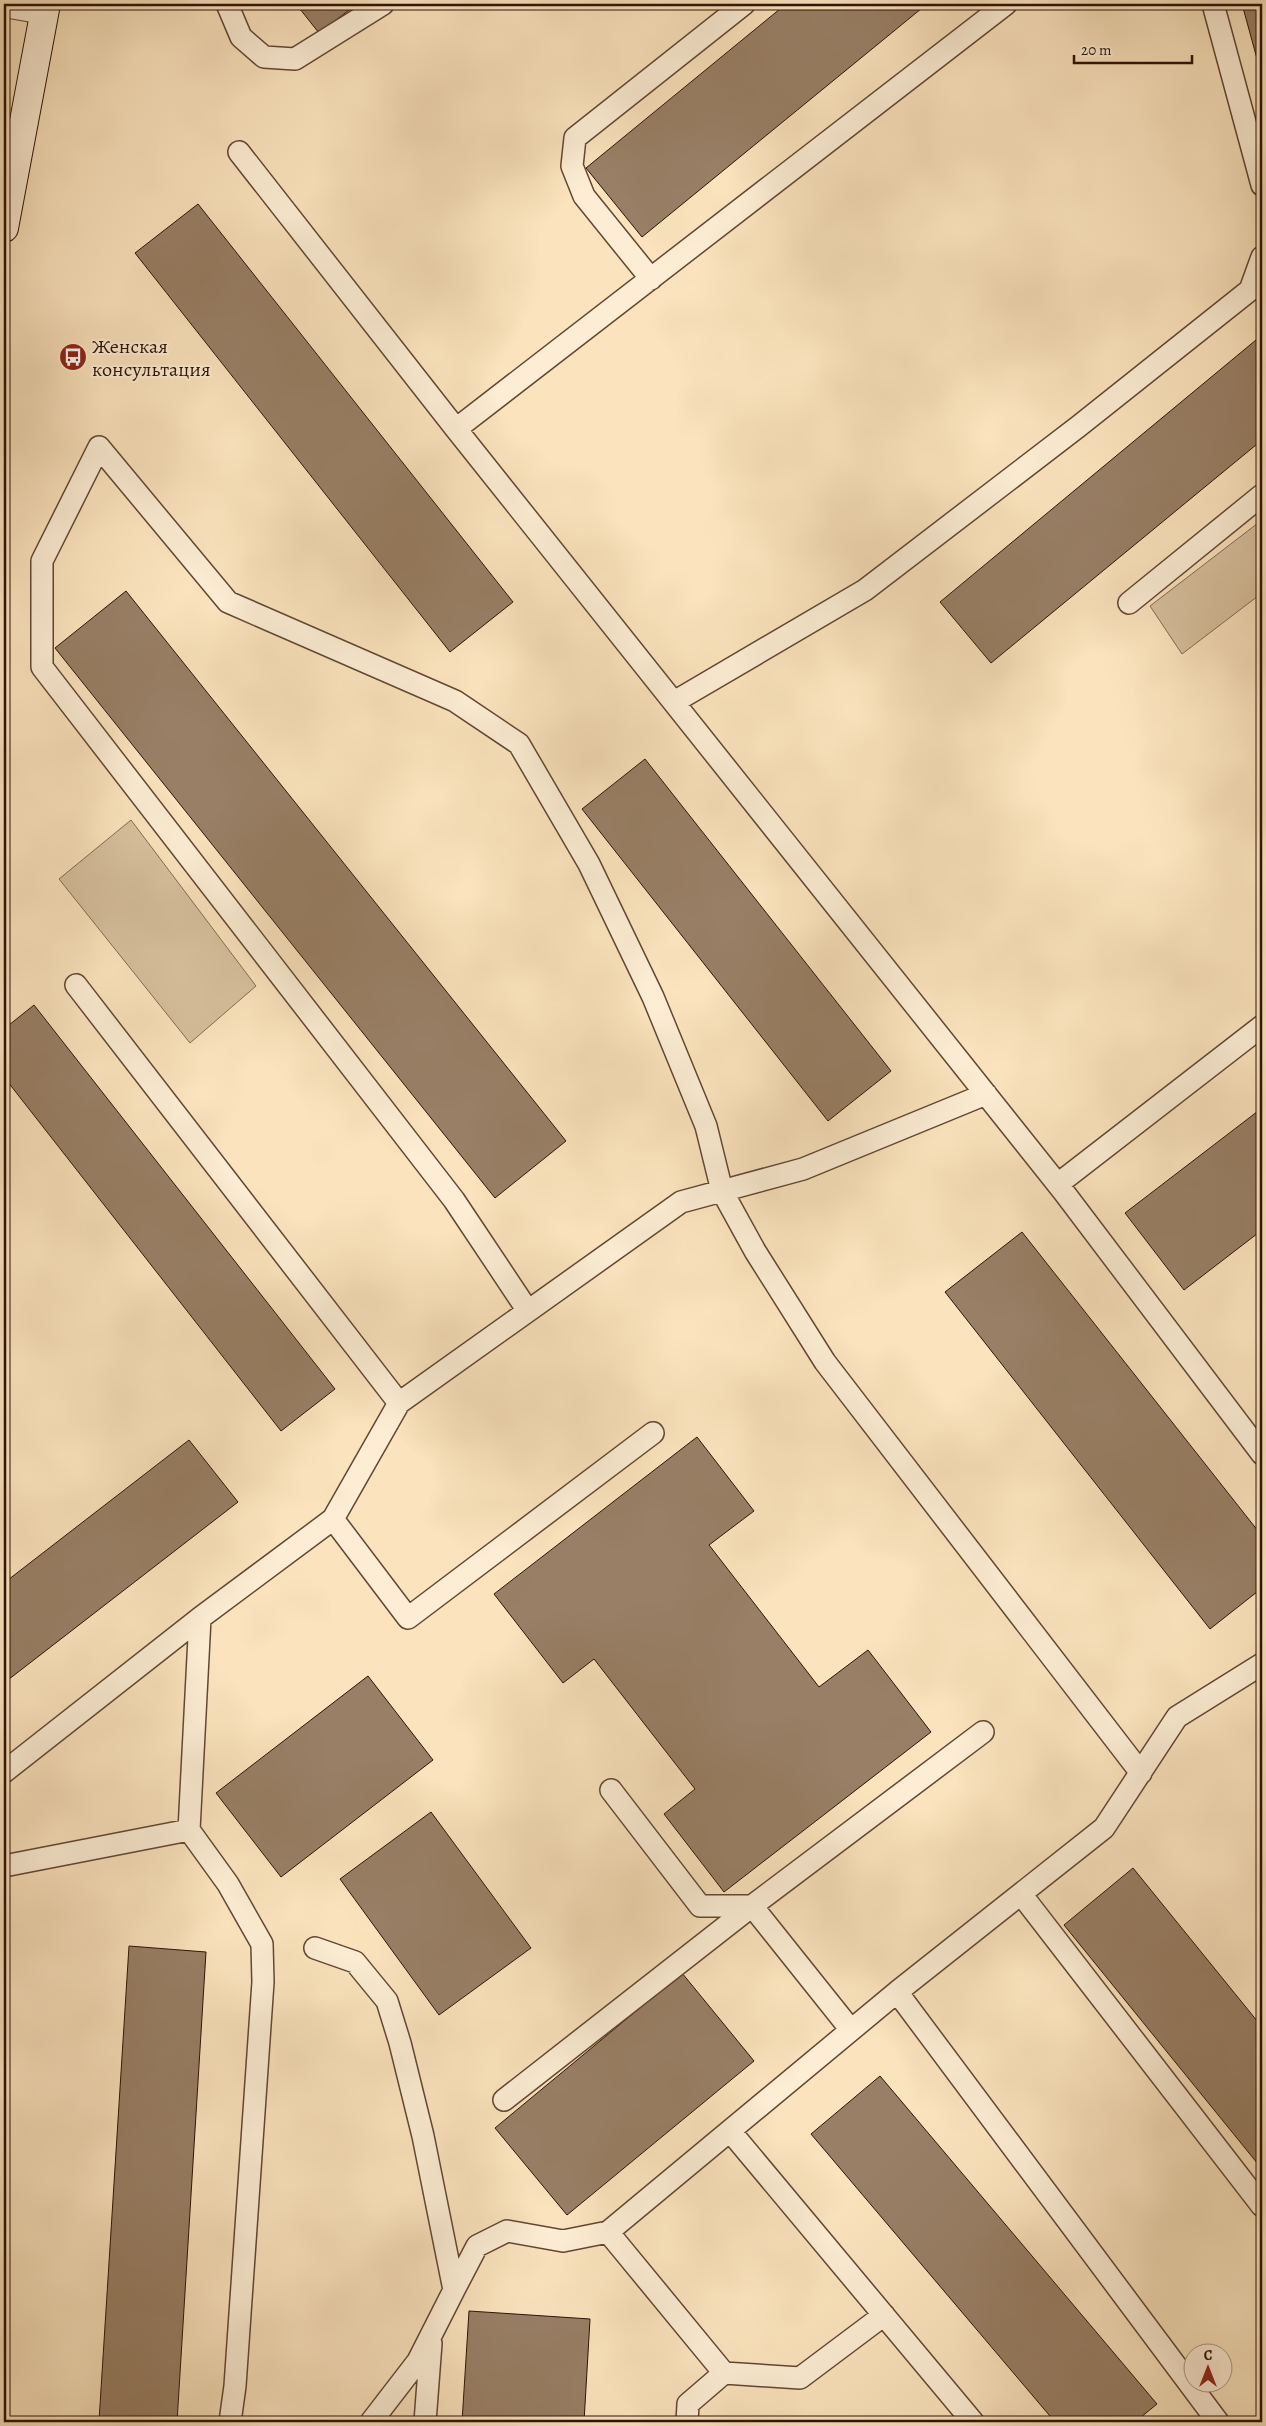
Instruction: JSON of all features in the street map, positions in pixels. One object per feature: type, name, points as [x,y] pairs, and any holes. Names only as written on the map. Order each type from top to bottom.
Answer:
[{"type":"main road","points":[[4,228],[45,7],[10,4]]},
{"type":"lane","points":[[227,4],[241,37],[264,57],[296,59],[383,4]]},
{"type":"lane","points":[[651,279],[584,196],[572,166],[575,138],[744,4]]},
{"type":"lane","points":[[456,429],[1006,4]]},
{"type":"lane","points":[[1213,4],[1262,185]]},
{"type":"lane","points":[[239,152],[456,429],[1058,1184],[1262,1454]]},
{"type":"lane","points":[[674,702],[865,590],[1071,432],[1250,290],[1262,257]]},
{"type":"lane","points":[[528,1311],[454,1200],[42,667],[42,561],[99,447],[228,602],[455,701],[519,744],[589,864],[652,997],[706,1126],[722,1191],[755,1251],[825,1362],[1141,1773]]},
{"type":"lane","points":[[1129,603],[1262,495]]},
{"type":"lane","points":[[76,985],[399,1403]]},
{"type":"lane","points":[[1058,1184],[1262,1026]]},
{"type":"lane","points":[[4,1772],[200,1618],[332,1519],[399,1403],[681,1202],[803,1169],[986,1094]]},
{"type":"lane","points":[[332,1519],[408,1618],[653,1433]]},
{"type":"lane","points":[[200,1618],[188,1830],[228,1884],[262,1944],[262,1992],[236,2376],[230,2422]]},
{"type":"lane","points":[[371,2422],[418,2361],[477,2246],[507,2231],[563,2240],[608,2232],[897,1992],[1104,1828],[1177,1717],[1262,1664]]},
{"type":"lane","points":[[504,2100],[752,1906],[983,1732]]},
{"type":"lane","points":[[611,1790],[700,1906],[752,1906]]},
{"type":"lane","points":[[4,1866],[188,1830]]},
{"type":"lane","points":[[1020,1894],[1262,2206]]},
{"type":"lane","points":[[752,1906],[851,2030]]},
{"type":"lane","points":[[315,1948],[355,1962],[387,2001],[400,2043],[423,2136],[454,2290]]},
{"type":"lane","points":[[897,1992],[1218,2422]]},
{"type":"lane","points":[[730,2130],[973,2422]]},
{"type":"lane","points":[[608,2232],[724,2373]]},
{"type":"lane","points":[[687,2422],[688,2404],[724,2373],[800,2378],[884,2315]]},
{"type":"lane","points":[[425,2422],[432,2333]]},
{"type":"shaded area","points":[[1262,520],[1262,593],[1182,654],[1150,606]]},
{"type":"shaded area","points":[[131,820],[256,986],[190,1043],[59,879]]},
{"type":"building","points":[[296,4],[357,4],[319,33]]},
{"type":"building","points":[[786,4],[927,4],[642,237],[586,168]]},
{"type":"building","points":[[1242,4],[1262,4],[1262,77]]},
{"type":"building","points":[[198,204],[513,602],[450,652],[135,253]]},
{"type":"building","points":[[1262,335],[1262,440],[991,663],[940,602]]},
{"type":"building","points":[[126,591],[566,1141],[495,1198],[55,648]]},
{"type":"building","points":[[645,759],[891,1071],[828,1121],[582,809]]},
{"type":"building","points":[[34,1005],[335,1389],[281,1431],[4,1077],[4,1029]]},
{"type":"building","points":[[1262,1108],[1262,1230],[1184,1290],[1125,1213]]},
{"type":"building","points":[[1022,1232],[1262,1536],[1262,1588],[1210,1629],[945,1292]]},
{"type":"building","points":[[697,1437],[754,1511],[709,1545],[819,1687],[868,1650],[931,1732],[724,1892],[664,1814],[695,1789],[594,1659],[563,1683],[494,1594]]},
{"type":"building","points":[[189,1440],[238,1502],[4,1683],[4,1583]]},
{"type":"building","points":[[368,1676],[433,1760],[281,1877],[216,1793]]},
{"type":"building","points":[[431,1812],[531,1948],[439,2015],[340,1879]]},
{"type":"building","points":[[1133,1868],[1262,2027],[1262,2169],[1064,1925]]},
{"type":"building","points":[[129,1946],[206,1952],[177,2422],[99,2421]]},
{"type":"building","points":[[682,1973],[754,2061],[567,2215],[495,2128]]},
{"type":"building","points":[[880,2076],[1157,2404],[1135,2422],[1055,2422],[811,2134]]},
{"type":"building","points":[[469,2311],[590,2319],[584,2422],[462,2422]]},
{"type":"place","name":"Женская консультация","points":[[73,357]]}]
